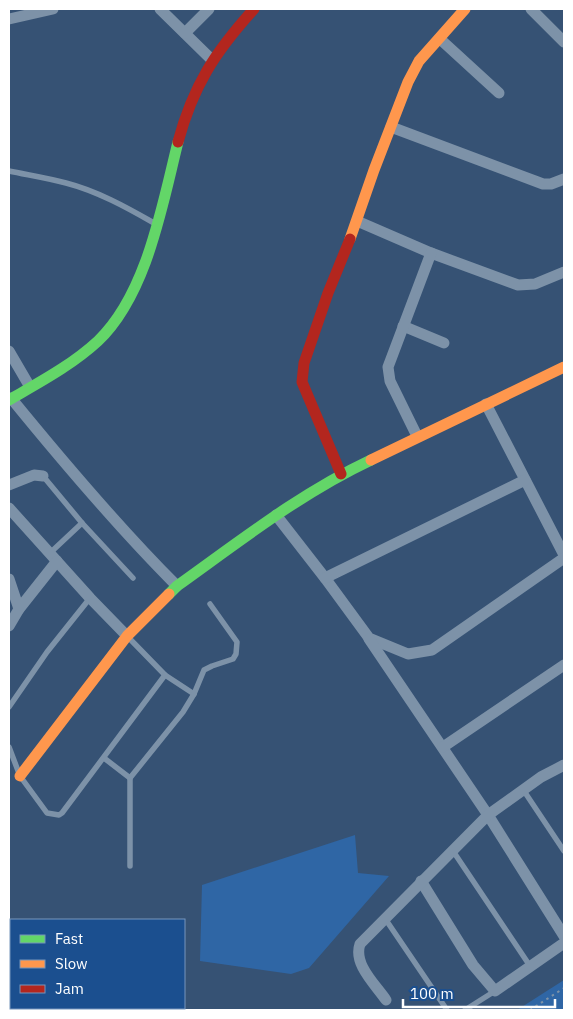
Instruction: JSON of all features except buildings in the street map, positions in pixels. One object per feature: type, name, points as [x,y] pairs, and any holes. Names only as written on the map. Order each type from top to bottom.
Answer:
[{"type":"street","points":[[9,19],[54,9]]},
{"type":"street","points":[[160,9],[212,60]]},
{"type":"street","points":[[185,33],[209,9]]},
{"type":"street","points":[[177,586],[98,503],[10,399],[75,359],[108,330],[130,297],[143,267],[183,123],[191,102],[212,60],[224,42],[254,9]]},
{"type":"street","points":[[341,474],[306,396],[302,382],[304,363],[374,170],[414,70],[419,61],[440,40],[465,9]]},
{"type":"street","points":[[531,9],[564,42]]},
{"type":"street","points":[[440,40],[499,93]]},
{"type":"street","points":[[391,127],[543,184],[551,184],[564,179]]},
{"type":"street","points":[[357,221],[431,253],[518,285],[536,284],[564,272]]},
{"type":"street","points":[[417,436],[388,374],[390,359],[431,253]]},
{"type":"street","points":[[403,326],[444,343]]},
{"type":"street","points":[[9,351],[30,388]]},
{"type":"street","points":[[20,776],[127,636],[177,586],[276,515],[341,474],[417,436],[563,370]]},
{"type":"street","points":[[369,638],[408,654],[432,650],[564,556],[486,404]]},
{"type":"street","points":[[9,485],[34,475],[43,476]]},
{"type":"street","points":[[325,578],[525,480]]},
{"type":"street","points":[[9,508],[127,636]]},
{"type":"street","points":[[276,515],[369,638],[488,815],[564,936]]},
{"type":"street","points":[[9,626],[54,557]]},
{"type":"street","points":[[9,578],[19,609]]},
{"type":"street","points":[[443,748],[564,665]]},
{"type":"street","points":[[386,1000],[361,964],[358,950],[360,944],[386,920],[421,881],[488,815],[541,777],[564,765]]},
{"type":"street","points":[[421,881],[473,965],[495,991],[564,943]]},
{"type":"lane","points":[[9,171],[67,183],[90,191],[121,204],[156,224]]},
{"type":"lane","points":[[43,476],[133,578]]},
{"type":"lane","points":[[54,557],[82,522]]},
{"type":"lane","points":[[9,708],[48,652],[90,598]]},
{"type":"lane","points":[[130,866],[130,778],[184,712],[204,670],[233,659],[236,654],[237,642],[210,604]]},
{"type":"lane","points":[[127,636],[165,675],[194,694]]},
{"type":"lane","points":[[9,747],[20,776],[47,813],[59,815],[165,675]]},
{"type":"lane","points":[[104,758],[130,778]]},
{"type":"lane","points":[[524,791],[564,851]]},
{"type":"lane","points":[[453,851],[530,966]]},
{"type":"lane","points":[[386,920],[447,1010]]},
{"type":"lane","points":[[465,1010],[495,991]]},
{"type":"path","points":[[530,1010],[564,988]]},
{"type":"shaded area","points":[[355,835],[358,873],[389,876],[309,968],[291,974],[200,961],[202,885]]},
{"type":"shaded area","points":[[564,980],[564,1010],[517,1010]]},
{"type":"traffic: fast","points":[[9,400],[77,358],[98,341],[115,322],[141,274],[159,221],[178,142]]},
{"type":"traffic: fast","points":[[169,594],[177,586],[295,503],[320,487],[371,460]]},
{"type":"traffic: slow","points":[[350,239],[408,82],[419,61],[465,9]]},
{"type":"traffic: slow","points":[[371,460],[564,367]]},
{"type":"traffic: slow","points":[[20,776],[127,636],[169,594]]},
{"type":"traffic: jam","points":[[178,142],[191,104],[207,71],[228,40],[254,9]]},
{"type":"traffic: jam","points":[[341,474],[302,382],[304,363],[328,293],[350,239]]}]
